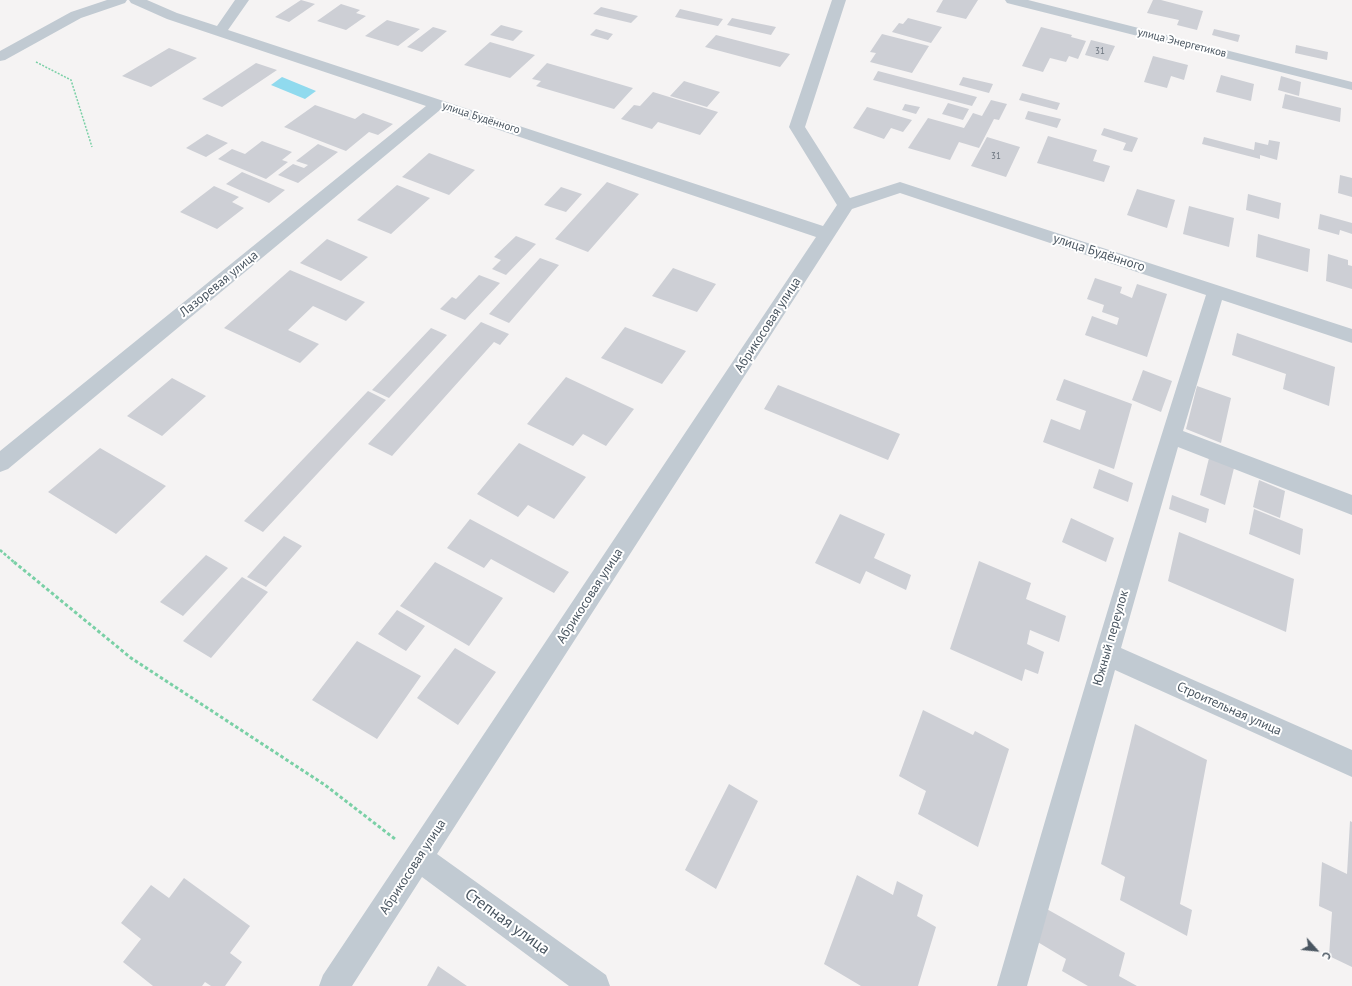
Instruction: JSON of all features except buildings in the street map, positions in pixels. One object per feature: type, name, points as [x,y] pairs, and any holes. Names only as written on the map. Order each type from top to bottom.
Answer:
[{"type":"street","points":[[0,57],[76,15],[120,0]]},
{"type":"street","name":"улица Будённого","points":[[136,0],[172,16],[827,234]]},
{"type":"street","points":[[172,16],[175,0]]},
{"type":"street","points":[[220,32],[242,0]]},
{"type":"street","points":[[839,0],[797,127],[846,205]]},
{"type":"street","name":"улица Энергетиков","points":[[1012,0],[1352,86]]},
{"type":"street","name":"Лазоревая улица","points":[[0,464],[438,104]]},
{"type":"street","name":"улица Будённого","points":[[846,205],[900,187],[1352,336]]},
{"type":"street","name":"Абрикосовая улица","points":[[334,986],[846,205]]},
{"type":"street","name":"Южный переулок","points":[[1012,986],[1106,654],[1171,435],[1216,291]]},
{"type":"street","points":[[1171,435],[1352,505]]},
{"type":"street","name":"Строительная улица","points":[[1106,654],[1352,764]]},
{"type":"street","name":"Степная улица","points":[[419,858],[595,986]]},
{"type":"path","points":[[13,50],[71,80],[92,148]]},
{"type":"path","points":[[0,550],[131,658],[325,785],[419,858]]},
{"type":"water","points":[[282,77],[316,91],[305,99],[271,85]]}]
